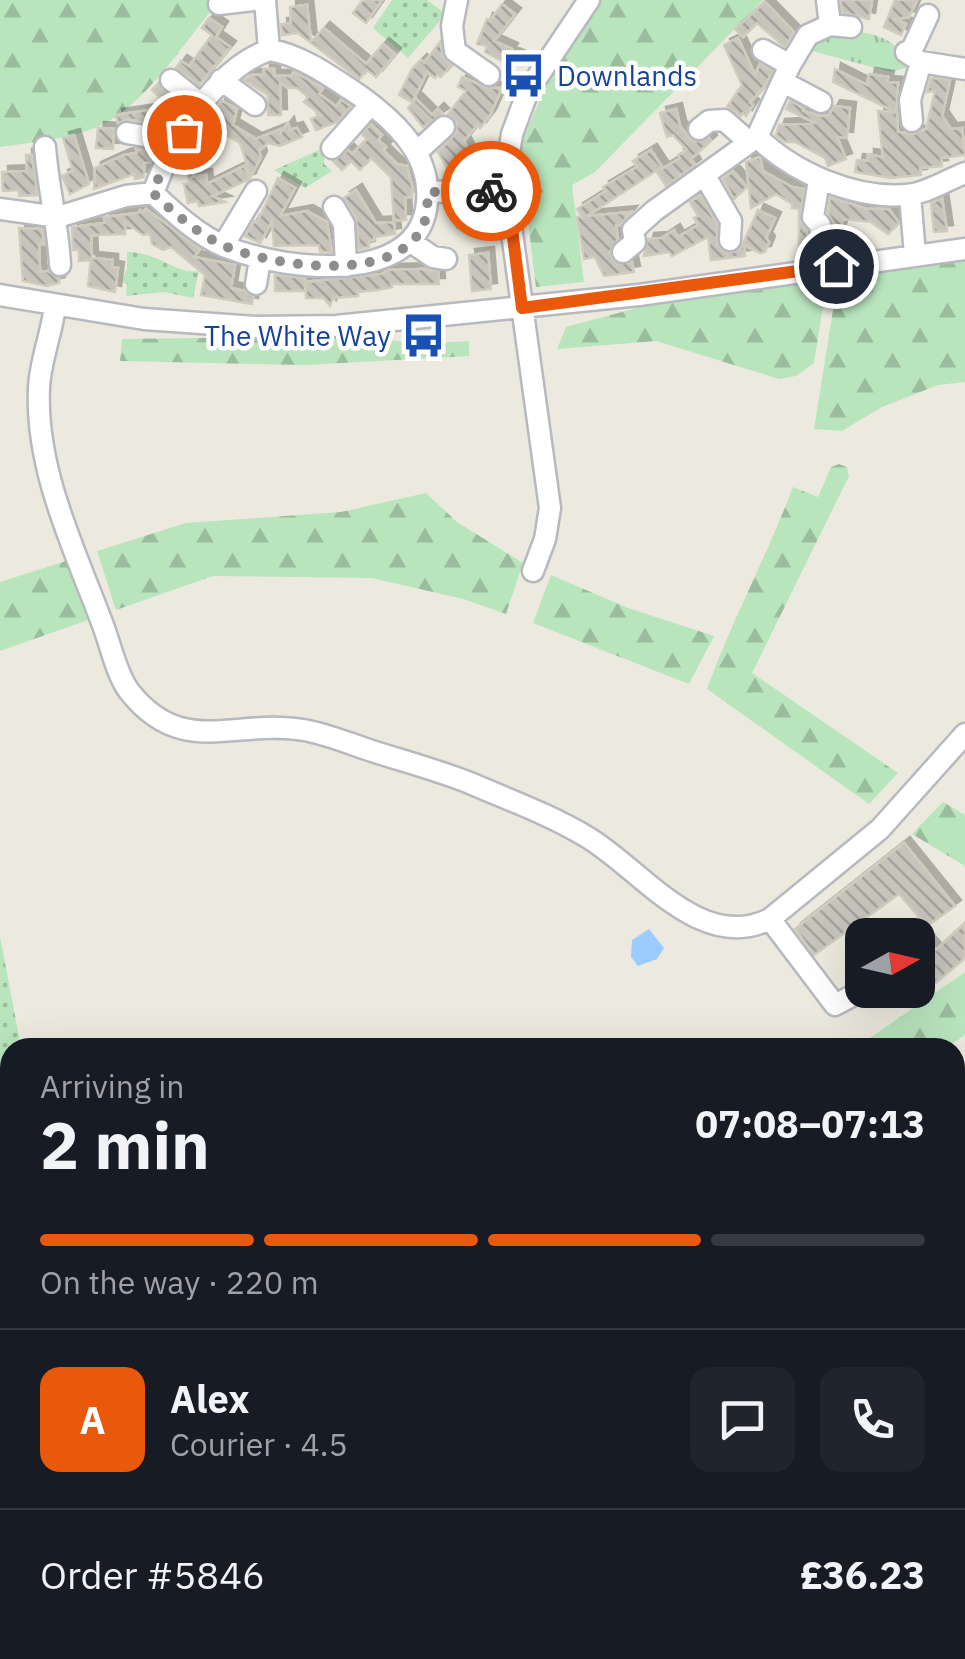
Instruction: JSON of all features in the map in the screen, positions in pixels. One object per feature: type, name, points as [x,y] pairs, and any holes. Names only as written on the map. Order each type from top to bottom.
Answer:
[{"type":"street","points":[[219,4],[253,0]]},
{"type":"street","points":[[265,0],[269,50]]},
{"type":"street","points":[[458,0],[452,26],[454,51],[489,75]]},
{"type":"street","points":[[533,571],[545,540],[550,508],[507,190],[509,150],[528,92],[589,0]]},
{"type":"street","points":[[623,252],[635,242],[633,230],[654,211],[752,139],[808,35],[841,26],[827,0]]},
{"type":"street","points":[[912,120],[913,61],[928,15]]},
{"type":"street","points":[[269,50],[283,52],[372,104],[418,150],[428,192],[422,229],[411,242],[389,254],[346,266],[272,262],[223,246],[175,214],[153,193],[163,166],[221,80],[251,56],[269,50]]},
{"type":"street","points":[[763,50],[821,102]]},
{"type":"street","points":[[913,61],[965,69]]},
{"type":"street","points":[[171,80],[202,105]]},
{"type":"street","points":[[221,80],[255,104]]},
{"type":"street","points":[[332,148],[372,104]]},
{"type":"street","points":[[699,129],[709,121],[724,120],[818,180],[882,194],[910,196],[965,173]]},
{"type":"street","points":[[418,150],[444,128]]},
{"type":"street","points":[[127,133],[178,142]]},
{"type":"street","points":[[45,147],[50,198],[58,217],[60,265]]},
{"type":"street","points":[[704,176],[732,222]]},
{"type":"street","points":[[818,180],[813,218],[820,226],[822,245]]},
{"type":"street","points":[[428,192],[507,190]]},
{"type":"street","points":[[223,246],[256,191]]},
{"type":"street","points":[[0,210],[58,217],[126,196],[153,193]]},
{"type":"street","points":[[910,196],[915,255]]},
{"type":"street","points":[[334,208],[344,224],[346,266]]},
{"type":"street","points":[[411,242],[433,257],[446,259]]},
{"type":"street","points":[[0,296],[144,319],[336,326],[522,308],[965,249]]},
{"type":"street","points":[[256,284],[260,258]]},
{"type":"street","points":[[56,306],[39,386],[43,450],[59,506],[127,689],[158,720],[185,732],[205,734],[272,726],[307,730],[455,777],[588,837],[621,859],[676,907],[718,926],[759,924],[770,919],[880,828],[965,734]]},
{"type":"street","points":[[770,919],[835,1006],[845,1000]]},
{"type":"green space","points":[[0,0],[220,0],[157,79],[114,118],[74,135],[0,147]]},
{"type":"green space","points":[[392,0],[427,0],[446,14],[408,58],[373,28]]},
{"type":"green space","points":[[601,0],[763,0],[595,172],[572,185],[584,282],[536,287],[519,148],[557,60]]},
{"type":"green space","points":[[833,30],[878,36],[896,47],[911,66],[891,72],[808,50]]},
{"type":"green space","points":[[324,148],[324,164],[332,171],[305,188],[274,170]]},
{"type":"green space","points":[[127,252],[148,255],[182,270],[199,271],[193,298],[164,292],[126,296],[127,284],[122,281]]},
{"type":"green space","points":[[965,259],[965,382],[938,385],[882,407],[842,431],[814,429],[837,285],[844,276]]},
{"type":"green space","points":[[821,280],[826,287],[814,363],[796,376],[779,379],[656,341],[557,349],[566,327],[644,306]]},
{"type":"green space","points":[[352,336],[422,344],[469,341],[469,356],[305,365],[120,361],[122,339]]},
{"type":"green space","points":[[831,467],[847,467],[849,476],[752,673],[898,773],[869,804],[707,689],[793,487],[818,497]]},
{"type":"green space","points":[[426,493],[457,522],[523,563],[506,614],[463,599],[372,578],[213,576],[116,610],[97,551],[186,523],[341,512]]},
{"type":"green space","points":[[66,561],[88,620],[0,651],[0,582]]},
{"type":"green space","points":[[551,575],[628,608],[714,636],[689,684],[533,623]]},
{"type":"green space","points":[[943,802],[965,815],[965,866],[912,834]]},
{"type":"green space","points":[[0,936],[19,1038],[0,1038]]},
{"type":"green space","points":[[965,972],[965,1035],[870,1038],[913,1008],[935,1008],[935,993]]},
{"type":"water","points":[[649,929],[664,948],[657,959],[638,966],[631,957],[632,940]]},
{"type":"building","points":[[363,0],[382,0],[366,23],[353,13]]},
{"type":"building","points":[[841,0],[872,0],[869,19],[842,12]]},
{"type":"building","points":[[895,0],[917,0],[909,17],[895,19],[906,24],[901,35],[884,27]]},
{"type":"building","points":[[765,2],[794,32],[785,47],[757,23],[743,37],[735,29]]},
{"type":"building","points":[[502,4],[515,14],[494,41],[518,56],[513,67],[485,52],[487,46],[477,44],[487,19],[490,21]]},
{"type":"building","points":[[307,5],[311,42],[324,28],[366,64],[383,44],[395,54],[376,77],[367,70],[359,79],[298,33],[282,35],[281,24],[291,23],[290,7]]},
{"type":"building","points":[[209,18],[222,27],[216,37],[230,47],[199,85],[176,68],[181,61],[189,66],[212,35],[202,28]]},
{"type":"building","points":[[738,38],[755,75],[760,64],[772,71],[750,103],[753,105],[746,116],[727,107],[742,85],[724,45]]},
{"type":"building","points":[[440,42],[443,57],[451,65],[441,77],[427,72],[412,102],[399,95],[412,69],[421,60],[424,63]]},
{"type":"building","points":[[264,69],[274,69],[274,76],[291,76],[294,72],[323,88],[319,94],[336,106],[341,100],[351,106],[337,122],[316,130],[311,119],[321,115],[304,102],[308,97],[280,82],[281,115],[268,115],[268,95],[244,80],[264,75]]},
{"type":"building","points":[[835,69],[867,85],[869,74],[898,83],[896,112],[833,82]]},
{"type":"building","points":[[462,77],[487,88],[502,88],[490,115],[464,141],[469,151],[461,155],[469,171],[457,177],[455,173],[451,175],[438,152],[457,132],[457,123],[448,114],[466,91],[458,87]]},
{"type":"building","points":[[931,78],[950,80],[942,116],[951,129],[962,128],[965,155],[941,158],[942,166],[920,168],[921,175],[891,178],[855,172],[857,160],[868,161],[868,155],[883,157],[878,111],[897,113],[898,132],[914,134],[926,129],[935,91],[927,92]]},
{"type":"building","points":[[158,84],[172,99],[174,120],[163,121],[164,126],[129,119],[118,123],[116,115],[170,107],[152,90]]},
{"type":"building","points":[[416,99],[432,115],[438,109],[443,114],[423,127],[408,108]]},
{"type":"building","points":[[222,101],[237,109],[233,125],[256,139],[281,132],[288,123],[290,130],[297,128],[302,137],[280,146],[268,143],[259,151],[261,157],[251,176],[240,143],[221,132],[192,177],[206,175],[207,184],[244,166],[250,179],[212,196],[225,202],[199,206],[198,201],[188,203],[184,184],[190,183],[184,162]]},
{"type":"building","points":[[790,101],[803,111],[821,116],[829,115],[834,106],[850,108],[847,138],[837,137],[846,159],[828,166],[825,158],[776,135],[779,125],[816,123],[786,109]]},
{"type":"building","points":[[676,109],[680,126],[689,138],[695,142],[709,138],[711,141],[691,159],[695,165],[666,186],[657,172],[687,150],[673,135],[667,137],[660,113]]},
{"type":"building","points":[[371,124],[382,135],[378,140],[386,147],[383,150],[397,164],[407,166],[413,190],[412,197],[405,197],[406,220],[394,220],[391,177],[371,158],[360,170],[351,161],[342,170],[333,161],[348,150],[352,154],[367,139],[362,134]]},
{"type":"building","points":[[98,128],[114,129],[113,149],[96,148]]},
{"type":"building","points":[[74,135],[89,184],[70,194],[62,176],[73,171],[63,138]]},
{"type":"building","points":[[136,149],[149,151],[151,162],[144,163],[144,177],[135,179],[134,174],[94,189],[95,168],[137,153]]},
{"type":"building","points":[[651,150],[662,167],[587,216],[631,212],[616,225],[618,239],[609,253],[617,264],[632,262],[634,272],[604,276],[595,257],[584,259],[577,217],[582,216],[577,209],[606,191],[603,187],[637,167],[633,161]]},
{"type":"building","points":[[26,155],[32,155],[37,195],[19,196],[19,190],[3,191],[2,172],[27,171]]},
{"type":"building","points":[[760,157],[763,171],[804,189],[800,220],[807,231],[808,247],[799,248],[799,209],[792,208],[792,204],[776,194],[751,208],[746,162]]},
{"type":"building","points":[[733,171],[747,187],[734,199],[723,179]]},
{"type":"building","points":[[278,178],[295,188],[280,216],[307,211],[327,222],[332,252],[320,252],[319,245],[274,246],[272,221],[260,243],[245,236],[254,221],[257,223]]},
{"type":"building","points":[[356,190],[376,223],[394,222],[395,234],[374,237],[369,247],[359,249],[356,218],[344,198]]},
{"type":"building","points":[[700,195],[717,224],[717,245],[728,254],[741,248],[758,210],[775,218],[765,252],[744,245],[745,256],[711,260],[708,237],[672,256],[669,252],[644,256],[648,239],[662,238],[674,230],[678,237],[698,225],[690,202]]},
{"type":"building","points":[[830,197],[867,209],[889,209],[899,223],[888,234],[871,222],[843,219],[838,237],[835,236],[828,213]]},
{"type":"building","points":[[942,198],[947,231],[934,232],[931,203]]},
{"type":"building","points":[[467,208],[468,214],[488,216],[489,227],[457,228],[456,209]]},
{"type":"building","points":[[146,209],[200,249],[194,257],[235,265],[231,288],[253,297],[252,304],[201,295],[205,275],[171,247],[163,250],[152,244],[150,234],[143,235],[125,222],[125,234],[91,235],[92,258],[112,260],[112,267],[118,268],[115,292],[88,286],[91,260],[79,261],[79,250],[73,250],[72,227],[105,223],[104,217]]},
{"type":"building","points":[[19,228],[42,229],[40,272],[48,271],[59,278],[59,283],[47,286],[23,281]]},
{"type":"building","points":[[488,253],[491,289],[472,291],[469,255]]},
{"type":"building","points":[[388,270],[438,272],[439,284],[391,284],[392,287],[358,292],[358,296],[333,298],[330,306],[324,298],[306,298],[306,282],[382,274]]},
{"type":"building","points":[[275,275],[305,278],[305,291],[275,291]]},
{"type":"building","points":[[904,843],[955,906],[935,920],[920,918],[899,894],[866,918],[845,918],[845,933],[814,955],[795,929]]},
{"type":"building","points":[[965,923],[965,958],[935,983],[936,950]]},
{"type":"way so far","points":[[184,132],[163,166],[153,193],[175,214],[223,246],[272,262],[316,266],[366,262],[411,242],[422,229],[428,192],[491,191]]},
{"type":"place","name":"Downlands","points":[[524,75]]},
{"type":"place","name":"The White Way","points":[[424,335]]},
{"type":"route","points":[[491,191],[507,190],[522,308],[836,266]]}]
